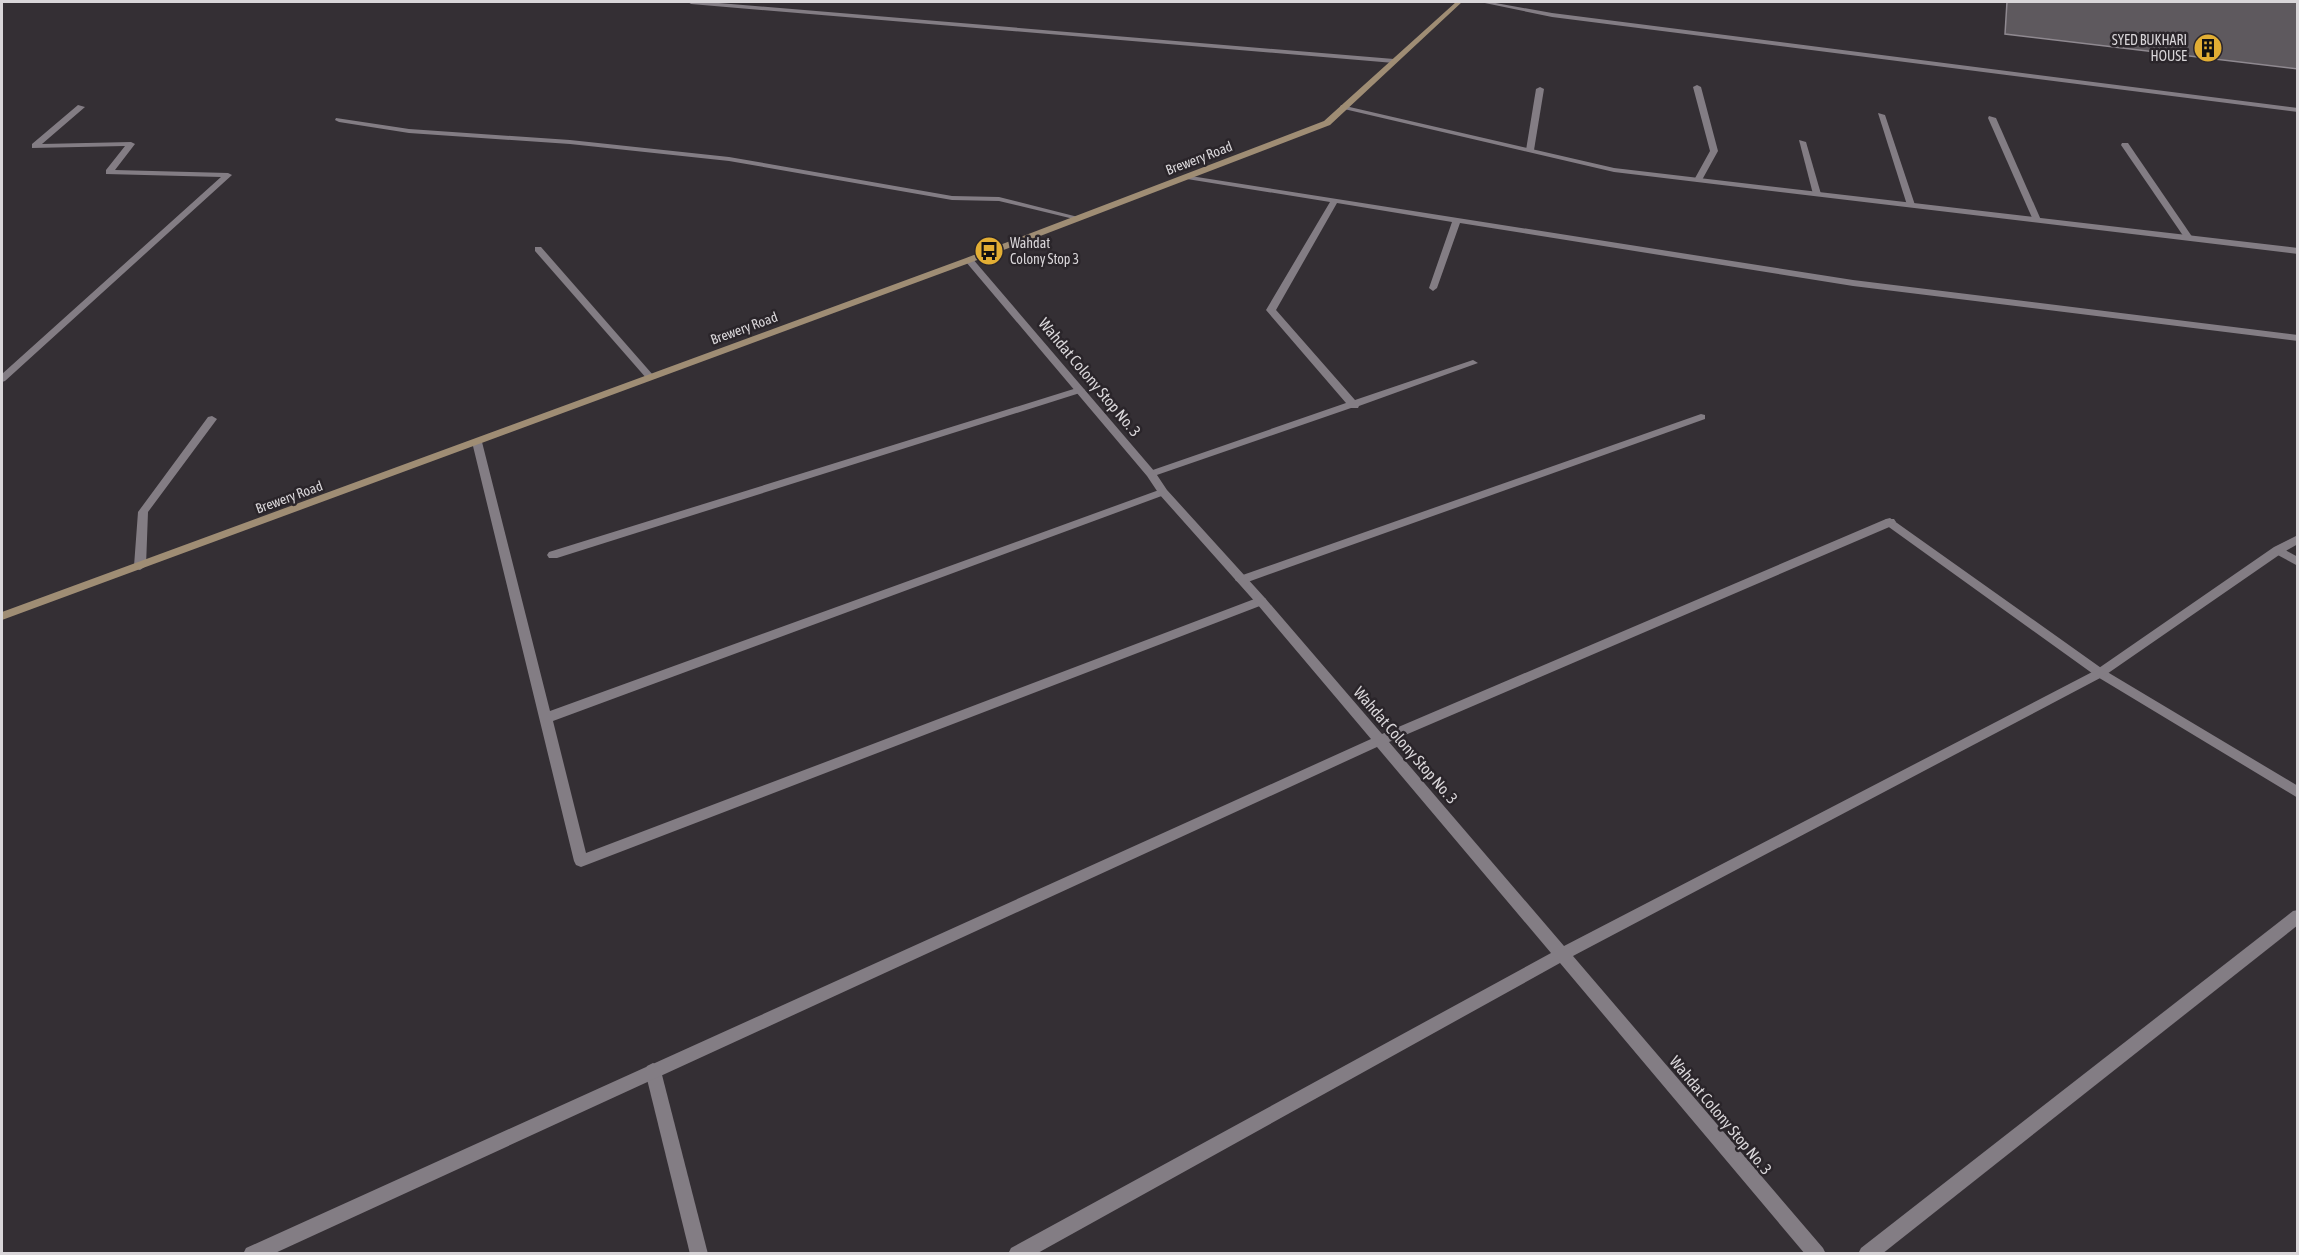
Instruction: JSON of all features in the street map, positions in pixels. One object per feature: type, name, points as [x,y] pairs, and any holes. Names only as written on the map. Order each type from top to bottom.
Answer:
[{"type":"main road","name":"Brewery Road","points":[[2,616],[969,260],[1327,123],[1459,2]]},
{"type":"street","points":[[691,2],[1394,61]]},
{"type":"street","points":[[1483,2],[1563,16],[2298,110]]},
{"type":"street","points":[[1697,87],[1714,151],[1698,180]]},
{"type":"street","points":[[1530,150],[1540,89]]},
{"type":"street","points":[[2,378],[228,175],[109,172],[131,144],[35,146],[81,107]]},
{"type":"street","points":[[1344,107],[1614,170],[2298,251]]},
{"type":"street","points":[[1881,115],[1911,205]]},
{"type":"street","points":[[1992,118],[2037,220]]},
{"type":"street","points":[[339,120],[409,131],[570,142],[729,159],[952,198],[999,199],[1078,218]]},
{"type":"street","points":[[1802,142],[1817,194]]},
{"type":"street","points":[[2125,145],[2189,238]]},
{"type":"street","points":[[1187,177],[1853,283],[2298,338]]},
{"type":"street","points":[[1335,200],[1271,310],[1354,406]]},
{"type":"street","points":[[1433,288],[1457,220]]},
{"type":"street","points":[[538,249],[650,377]]},
{"type":"street","name":"Wahdat Colony Stop No. 3","points":[[969,260],[1151,474],[1163,492],[1380,740],[1817,1254]]},
{"type":"street","points":[[1151,474],[1354,406],[1473,363]]},
{"type":"street","points":[[554,555],[1080,390]]},
{"type":"street","points":[[1241,580],[1701,417]]},
{"type":"street","points":[[140,566],[143,512],[212,419]]},
{"type":"street","points":[[477,442],[581,861],[1261,602]]},
{"type":"street","points":[[546,718],[1163,492]]},
{"type":"street","points":[[252,1254],[1380,740],[1890,522],[2100,673],[2298,794]]},
{"type":"street","points":[[1017,1254],[1563,954],[2100,673],[2278,550],[2298,540]]},
{"type":"street","points":[[2278,550],[2298,562]]},
{"type":"street","points":[[1867,1254],[2298,916]]},
{"type":"street","points":[[653,1071],[699,1254]]},
{"type":"building","name":"SYED BUKHARI HOUSE","points":[[2007,2],[2298,2],[2298,69],[2005,34]]},
{"type":"place","name":"SYED BUKHARI HOUSE","points":[[2208,48]]},
{"type":"place","name":"Wahdat Colony Stop 3","points":[[989,251]]}]
